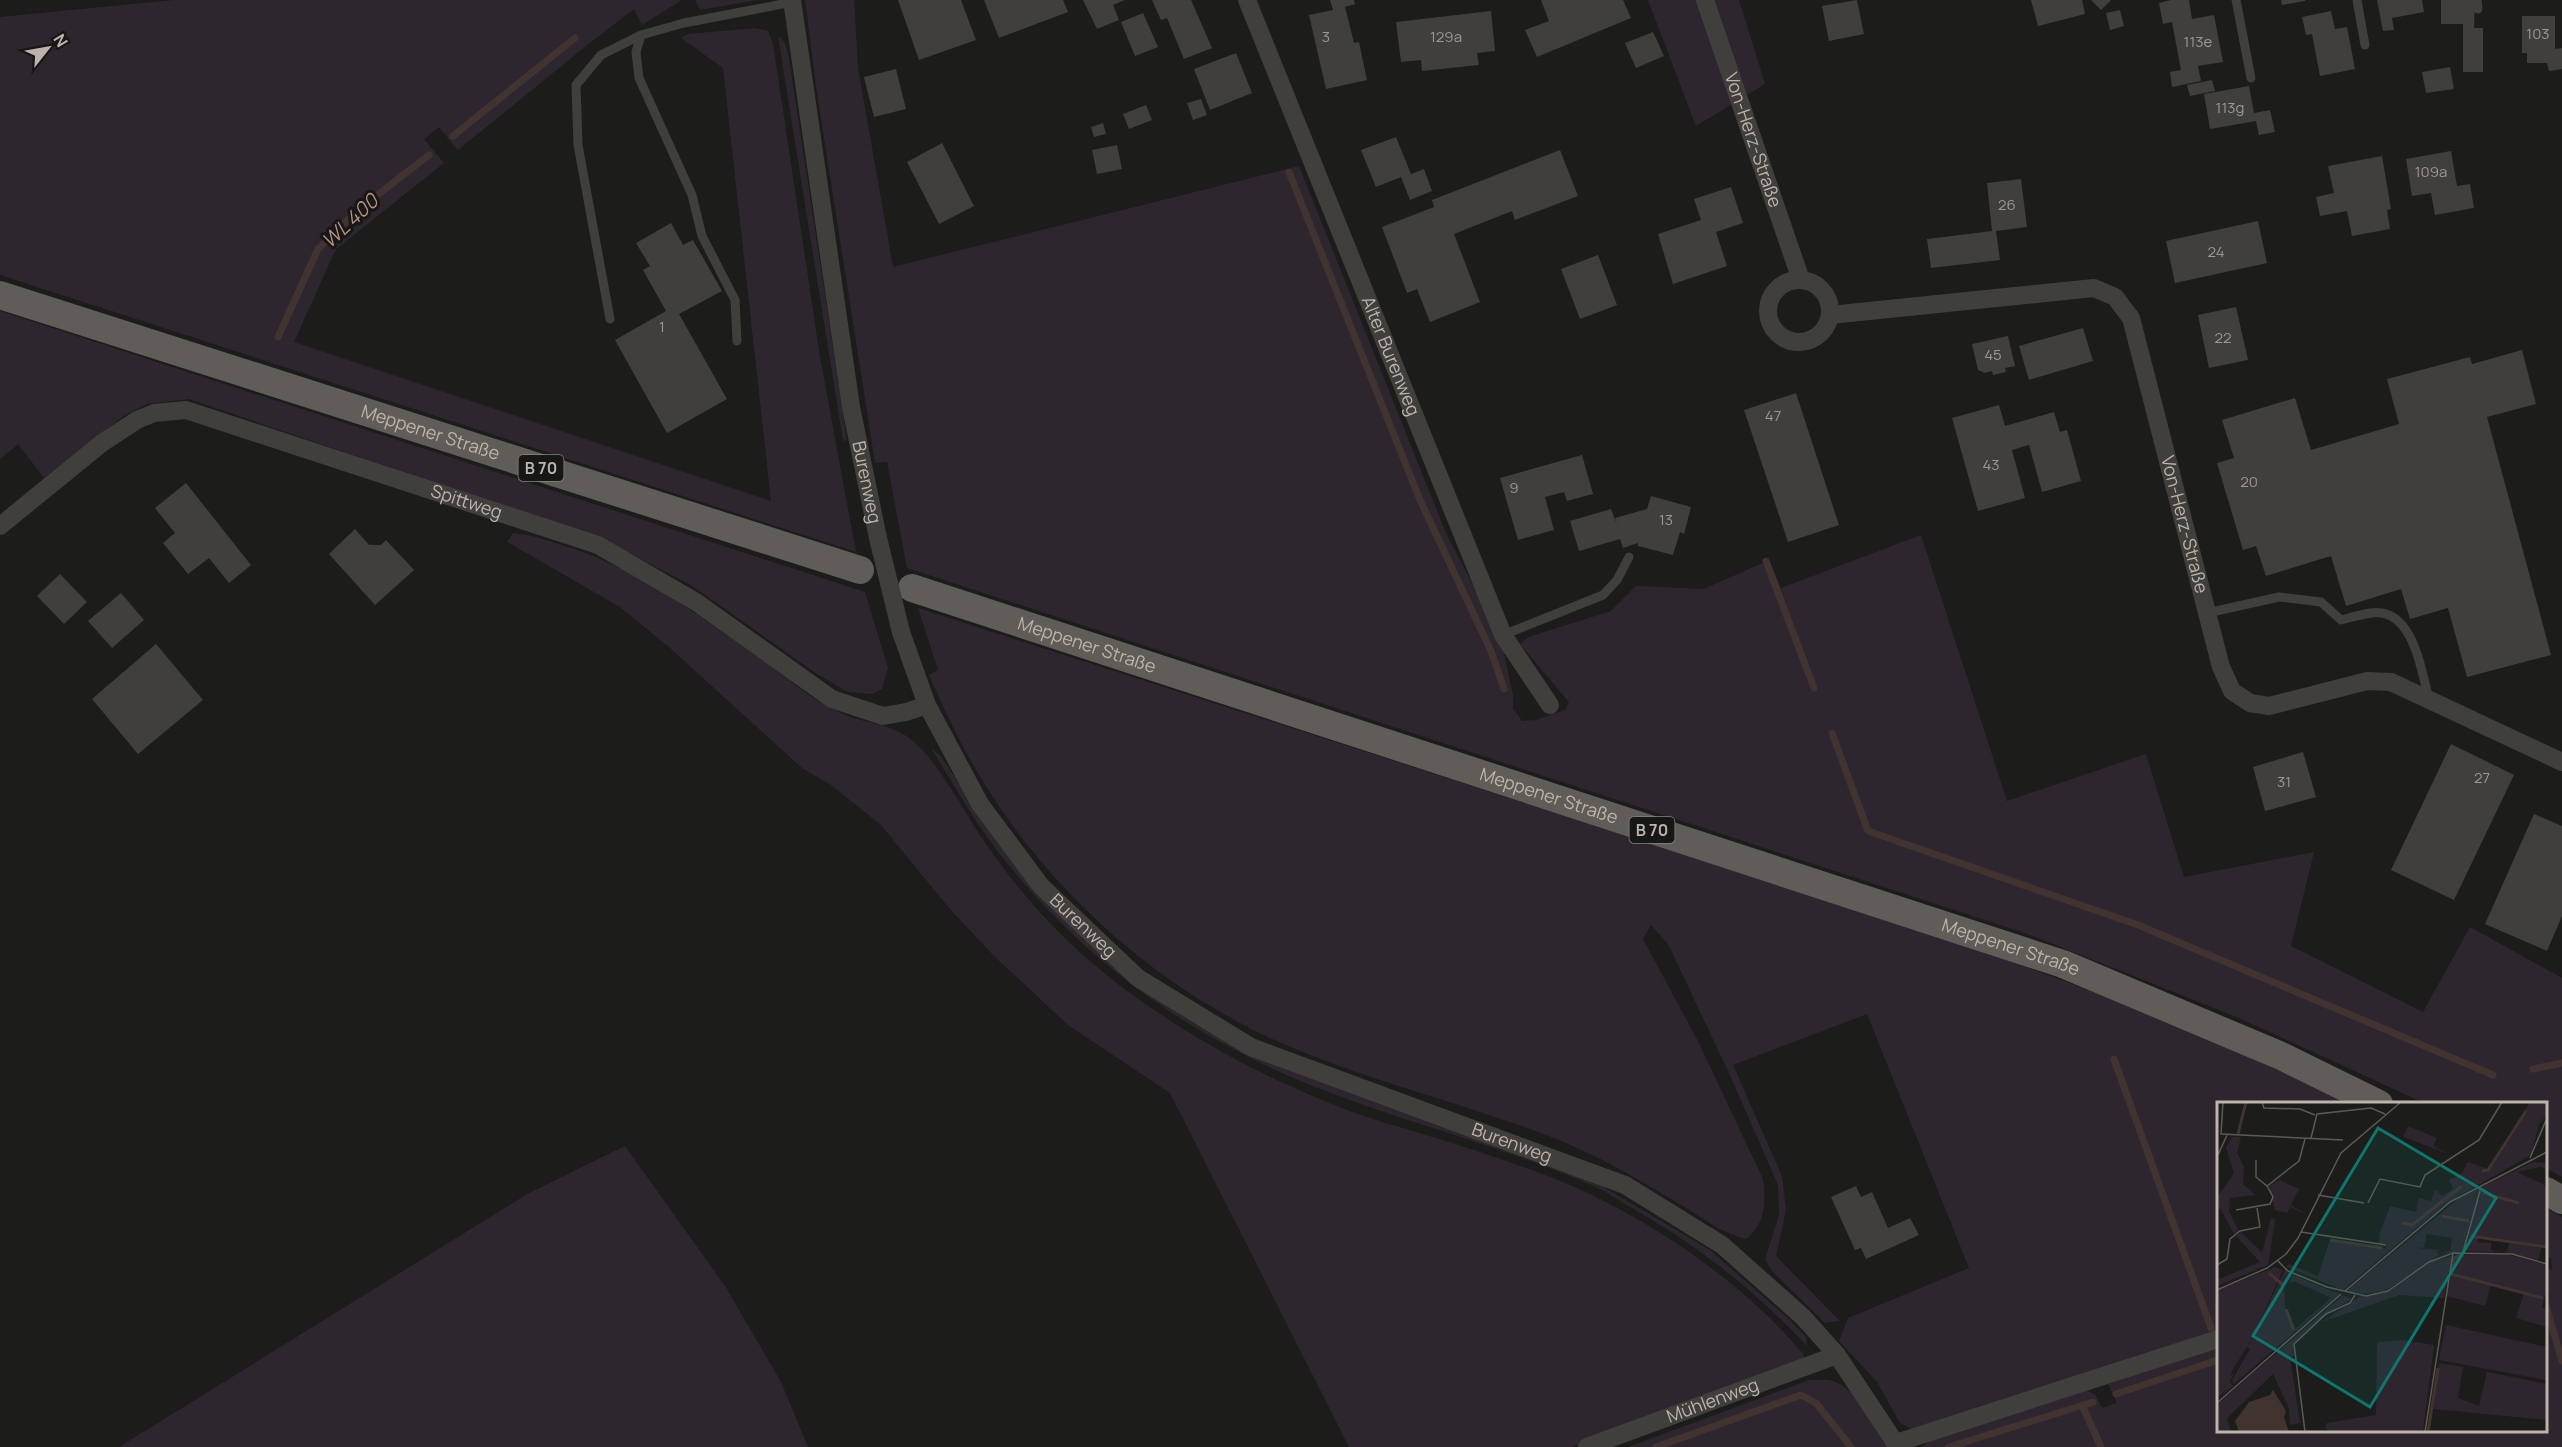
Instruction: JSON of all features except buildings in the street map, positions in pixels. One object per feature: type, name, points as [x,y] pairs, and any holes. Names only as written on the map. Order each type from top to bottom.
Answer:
[{"type":"main road","name":"Meppener Straße","points":[[0,295],[860,570]]},
{"type":"main road","name":"Meppener Straße","points":[[912,588],[2063,964],[2279,1055],[2375,1102]]},
{"type":"main road","points":[[2547,1192],[2562,1200]]},
{"type":"street","name":"Alter Burenweg","points":[[1246,0],[1503,635],[1550,705]]},
{"type":"street","name":"Von-Herz-Straße","points":[[1705,0],[1801,280]]},
{"type":"street","name":"Burenweg","points":[[792,1],[851,407],[878,538],[901,632],[927,705],[980,804],[1041,886],[1138,978],[1251,1047],[1625,1185],[1722,1245],[1803,1317],[1837,1355],[1898,1445]]},
{"type":"street","points":[[1801,280],[1820,288],[1826,296],[1830,315],[1827,326],[1812,340],[1791,342],[1773,331],[1767,311],[1769,300],[1781,285],[1801,280]]},
{"type":"street","name":"Von-Herz-Straße","points":[[1830,315],[2094,288],[2115,297],[2131,318],[2221,667],[2232,691],[2250,703],[2269,706],[2367,681],[2391,682],[2562,762]]},
{"type":"street","name":"Spittweg","points":[[0,526],[102,442],[137,420],[154,413],[186,410],[598,546],[696,602],[832,699],[883,716],[927,705]]},
{"type":"street","points":[[1898,1445],[2217,1338]]},
{"type":"street","name":"Mühlenweg","points":[[1587,1447],[1837,1355]]},
{"type":"lane","points":[[2236,0],[2251,78]]},
{"type":"lane","points":[[2357,0],[2365,45]]},
{"type":"lane","points":[[610,319],[578,145],[576,85],[601,55],[642,35],[684,23],[792,1]]},
{"type":"lane","points":[[642,35],[636,52],[639,78],[692,195],[702,236],[735,300],[737,340]]},
{"type":"lane","points":[[1503,635],[1603,595],[1617,580],[1629,557]]},
{"type":"lane","points":[[2207,613],[2279,597],[2321,602],[2341,620],[2383,613],[2405,626],[2415,650],[2429,699]]},
{"type":"shaded area","points":[[174,0],[682,0],[642,25],[634,9],[458,150],[439,127],[424,139],[444,163],[336,249],[294,342],[771,501],[723,68],[681,38],[688,34],[755,28],[768,31],[773,44],[820,357],[856,552],[0,275],[0,17]]},
{"type":"shaded area","points":[[695,0],[757,0],[700,10]]},
{"type":"shaded area","points":[[805,0],[854,0],[858,68],[893,267],[1299,166],[1446,533],[1490,618],[1503,649],[1513,695],[1513,708],[1522,721],[1536,720],[1565,710],[1569,702],[1520,644],[1529,637],[1611,611],[1636,586],[1704,589],[1769,560],[1781,588],[1921,535],[2007,801],[2146,754],[2184,877],[2314,852],[2291,946],[2423,1012],[2470,927],[2562,978],[2562,1177],[2547,1169],[2547,1102],[2422,1102],[2239,1018],[2028,934],[907,568],[887,462],[875,463],[817,93]]},
{"type":"shaded area","points":[[1648,0],[1739,0],[1765,84],[1696,126]]},
{"type":"shaded area","points":[[778,36],[785,43],[789,58],[847,440],[843,441]]},
{"type":"shaded area","points":[[0,311],[865,592],[888,668],[882,689],[872,694],[848,692],[817,674],[691,585],[603,540],[189,399],[147,404],[125,415],[44,478],[18,444],[0,459]]},
{"type":"shaded area","points":[[513,533],[536,537],[574,549],[626,571],[699,616],[820,702],[848,716],[898,731],[913,741],[933,763],[1001,865],[1053,926],[1091,963],[1185,1030],[1240,1062],[1326,1102],[1531,1170],[1577,1188],[1621,1210],[1679,1245],[1733,1285],[1782,1330],[1804,1355],[1804,1363],[1572,1447],[1349,1447],[1170,1093],[1068,1025],[994,956],[949,908],[881,825],[831,785],[802,768],[669,647],[620,607],[507,542]]},
{"type":"shaded area","points":[[918,608],[1920,930],[2110,998],[2179,1026],[2346,1102],[2217,1102],[2217,1331],[1912,1429],[1900,1423],[1877,1382],[1839,1341],[1848,1318],[1969,1268],[1867,1014],[1733,1065],[1782,1176],[1786,1210],[1776,1256],[1840,1321],[1825,1323],[1772,1271],[1765,1260],[1779,1215],[1778,1185],[1728,1071],[1668,944],[1651,925],[1643,939],[1698,1041],[1763,1179],[1763,1212],[1758,1226],[1746,1239],[1719,1228],[1620,1169],[1559,1140],[1350,1070],[1281,1043],[1238,1022],[1156,970],[1082,906],[1018,833],[991,794],[957,736],[929,675],[938,670]]},
{"type":"shaded area","points":[[931,748],[941,756],[983,821],[1047,902],[1270,1063],[1597,1183],[1710,1250],[1790,1320],[1806,1337],[1807,1346],[1767,1306],[1725,1270],[1680,1237],[1600,1189],[1545,1166],[1367,1106],[1279,1072],[1237,1051],[1163,1007],[1095,954],[1033,894],[980,827]]},
{"type":"shaded area","points":[[625,1146],[725,1286],[781,1382],[808,1447],[119,1447],[529,1193]]},
{"type":"shaded area","points":[[2547,1209],[2562,1217],[2562,1447],[1922,1447],[1929,1441],[2085,1390],[2095,1394],[2102,1408],[2117,1403],[2108,1384],[2217,1345],[2217,1432],[2547,1432],[2547,1270],[2552,1269],[2551,1258],[2547,1258]]},
{"type":"shaded area","points":[[1809,1380],[1833,1381],[1851,1392],[1866,1410],[1889,1447],[1628,1447]]},
{"type":"waterway","name":"WL 400","points":[[453,136],[575,38]]},
{"type":"waterway","name":"WL 400","points":[[278,337],[318,249],[357,211],[429,155]]},
{"type":"waterway","points":[[1289,172],[1420,500],[1491,651],[1504,689]]},
{"type":"waterway","points":[[1766,561],[1814,688]]},
{"type":"waterway","points":[[1832,733],[1868,831],[2138,925],[2493,1075]]},
{"type":"waterway","points":[[2114,1059],[2211,1328]]},
{"type":"waterway","points":[[2533,1069],[2562,1063]]},
{"type":"waterway","points":[[2547,1309],[2562,1361]]},
{"type":"waterway","points":[[2116,1394],[2217,1360]]},
{"type":"waterway","points":[[1656,1447],[1801,1395],[1816,1403],[1851,1447]]},
{"type":"waterway","points":[[1949,1447],[2093,1402]]},
{"type":"waterway","points":[[2082,1405],[2101,1447]]}]
